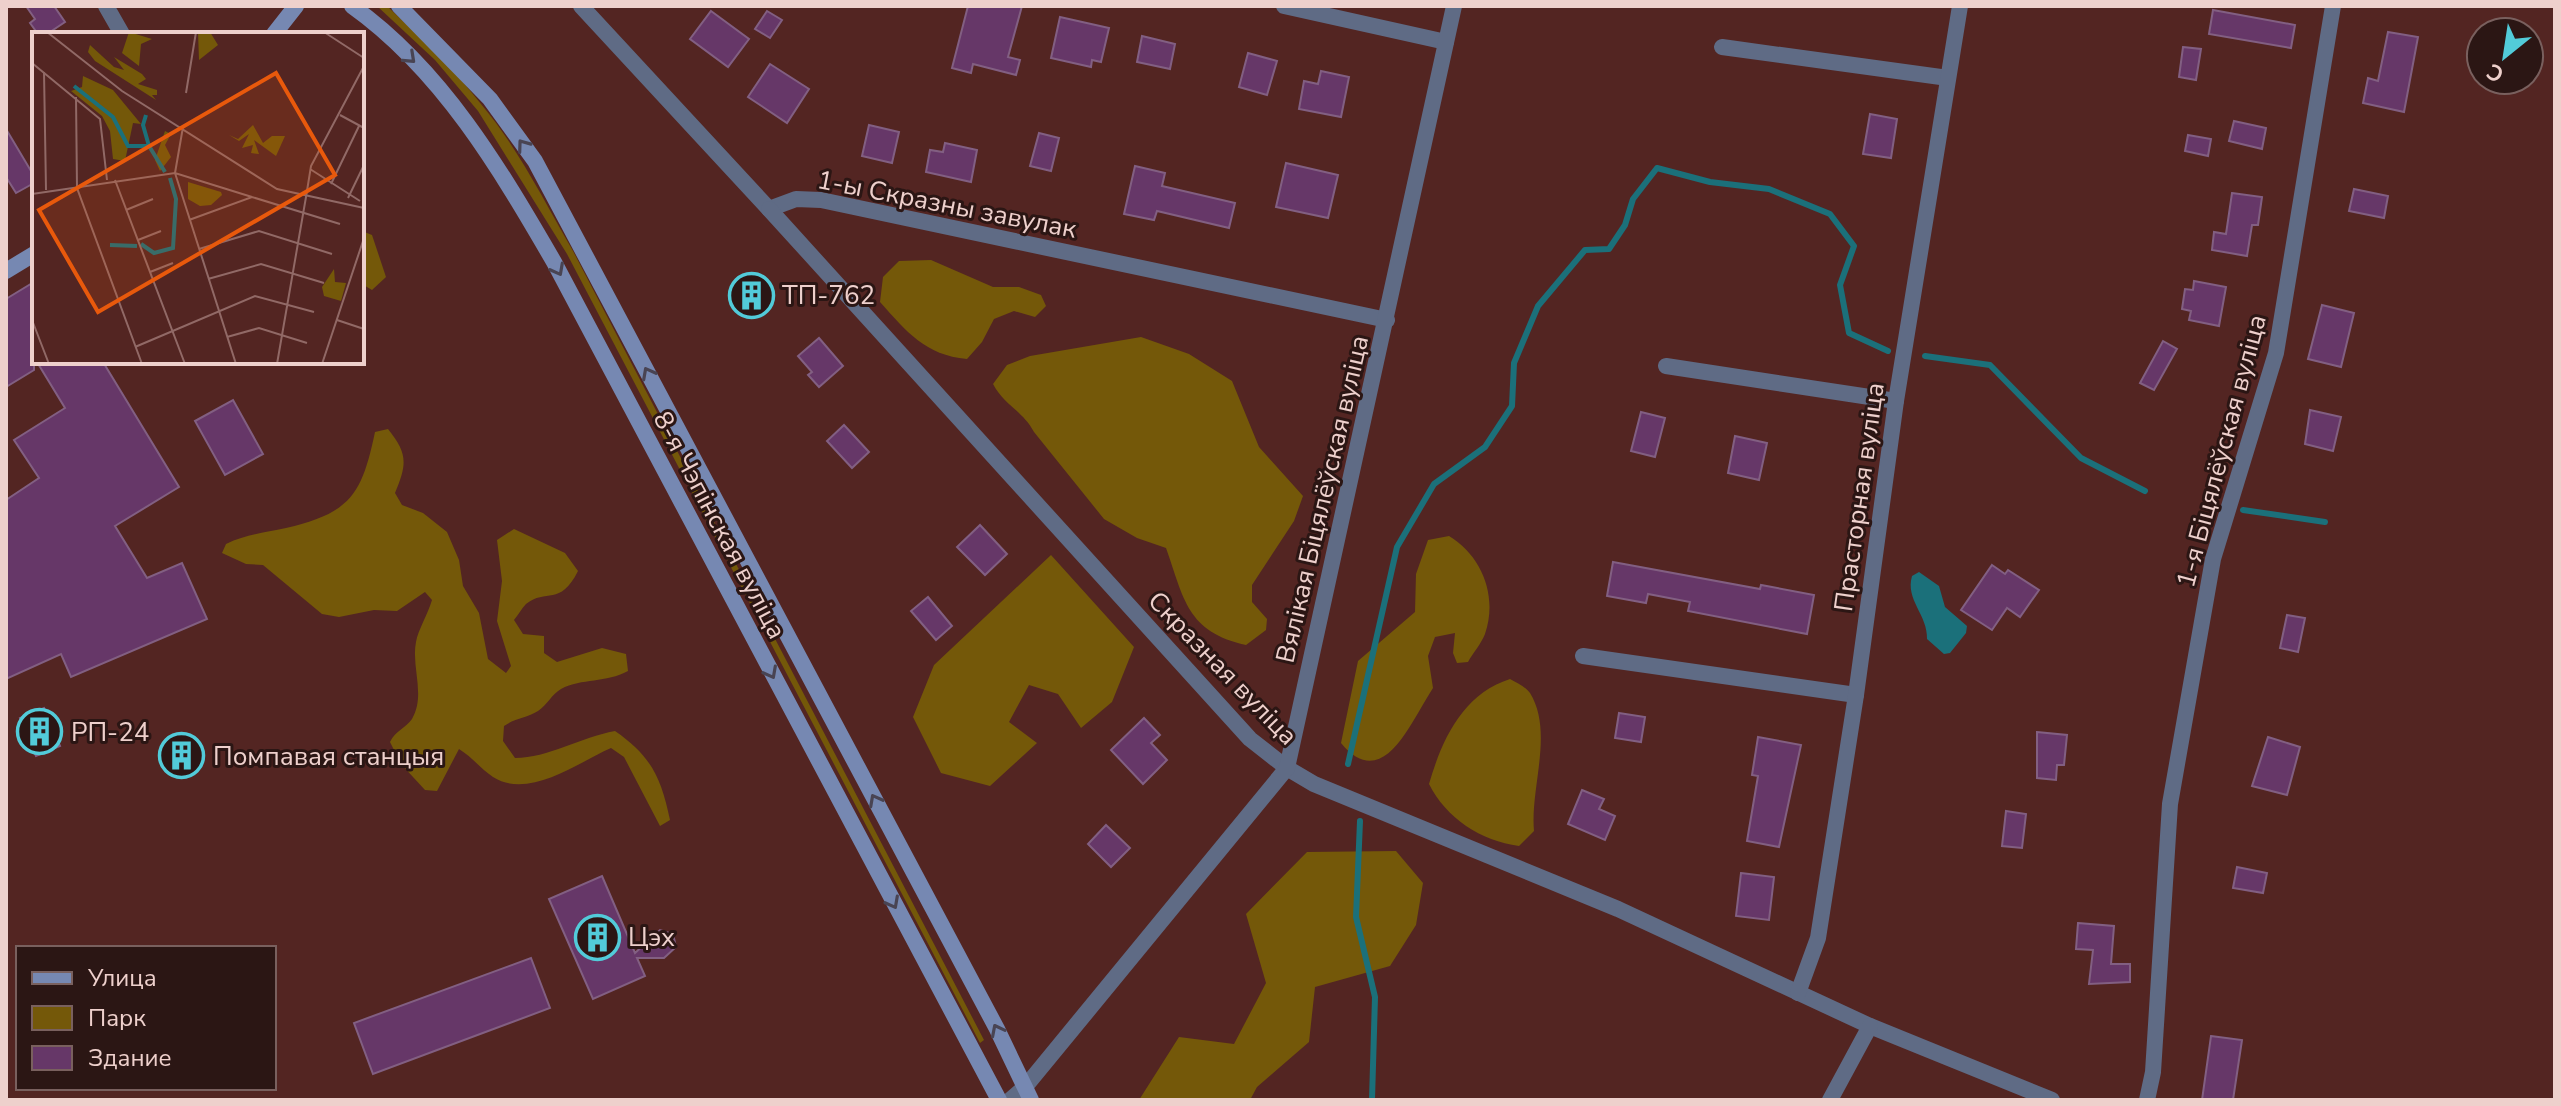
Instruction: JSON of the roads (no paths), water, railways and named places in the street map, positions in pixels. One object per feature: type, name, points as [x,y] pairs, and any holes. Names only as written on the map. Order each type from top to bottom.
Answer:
[{"type":"main road","points":[[276,32],[296,6]]},
{"type":"main road","name":"8-я Чэпінская вуліца","points":[[352,6],[419,65],[505,178],[562,276],[999,1100]]},
{"type":"main road","name":"8-я Чэпінская вуліца","points":[[399,6],[490,99],[535,161],[997,1029],[1028,1094]]},
{"type":"main road","points":[[6,271],[32,255]]},
{"type":"street","points":[[106,6],[121,32]]},
{"type":"street","points":[[581,6],[769,209]]},
{"type":"street","points":[[1284,6],[1446,42]]},
{"type":"street","name":"Вялікая Біцялёўская вуліца","points":[[1010,1100],[1028,1094],[1287,768],[1454,6]]},
{"type":"street","name":"Прасторная вуліца","points":[[1798,993],[1818,938],[1856,695],[1896,401],[1960,6]]},
{"type":"street","name":"1-я Біцялёўская вуліца","points":[[2147,1100],[2153,1072],[2170,804],[2213,559],[2276,353],[2333,6]]},
{"type":"street","points":[[1722,47],[1948,78]]},
{"type":"street","name":"1-ы Скразны завулак","points":[[769,209],[796,199],[821,200],[1387,320]]},
{"type":"street","name":"Скразная вуліца","points":[[769,209],[1250,739],[1287,768],[1314,784],[1618,909],[1870,1026],[2052,1100]]},
{"type":"street","points":[[1666,366],[1896,401]]},
{"type":"street","points":[[1583,656],[1856,695]]},
{"type":"street","points":[[1830,1100],[1870,1026]]},
{"type":"water","points":[[1919,572],[1939,586],[1945,607],[1967,626],[1966,633],[1950,653],[1944,654],[1927,639],[1911,585],[1912,576]]},
{"type":"waterway","points":[[1348,764],[1397,547],[1434,484],[1485,447],[1512,406],[1514,363],[1538,306],[1585,250],[1609,249],[1625,225],[1633,199],[1657,168],[1710,182],[1769,189],[1830,214],[1854,246],[1840,285],[1849,333],[1888,351]]},
{"type":"waterway","points":[[1925,356],[1990,365],[2081,458],[2145,491]]},
{"type":"waterway","points":[[2243,510],[2325,522]]},
{"type":"waterway","points":[[1360,821],[1356,917],[1375,997],[1372,1100]]},
{"type":"place","name":"ТП-762","points":[[751,295]]},
{"type":"place","name":"РП-24","points":[[40,732]]},
{"type":"place","name":"Помпавая станцыя","points":[[182,756]]},
{"type":"place","name":"Цэх","points":[[597,937]]}]
